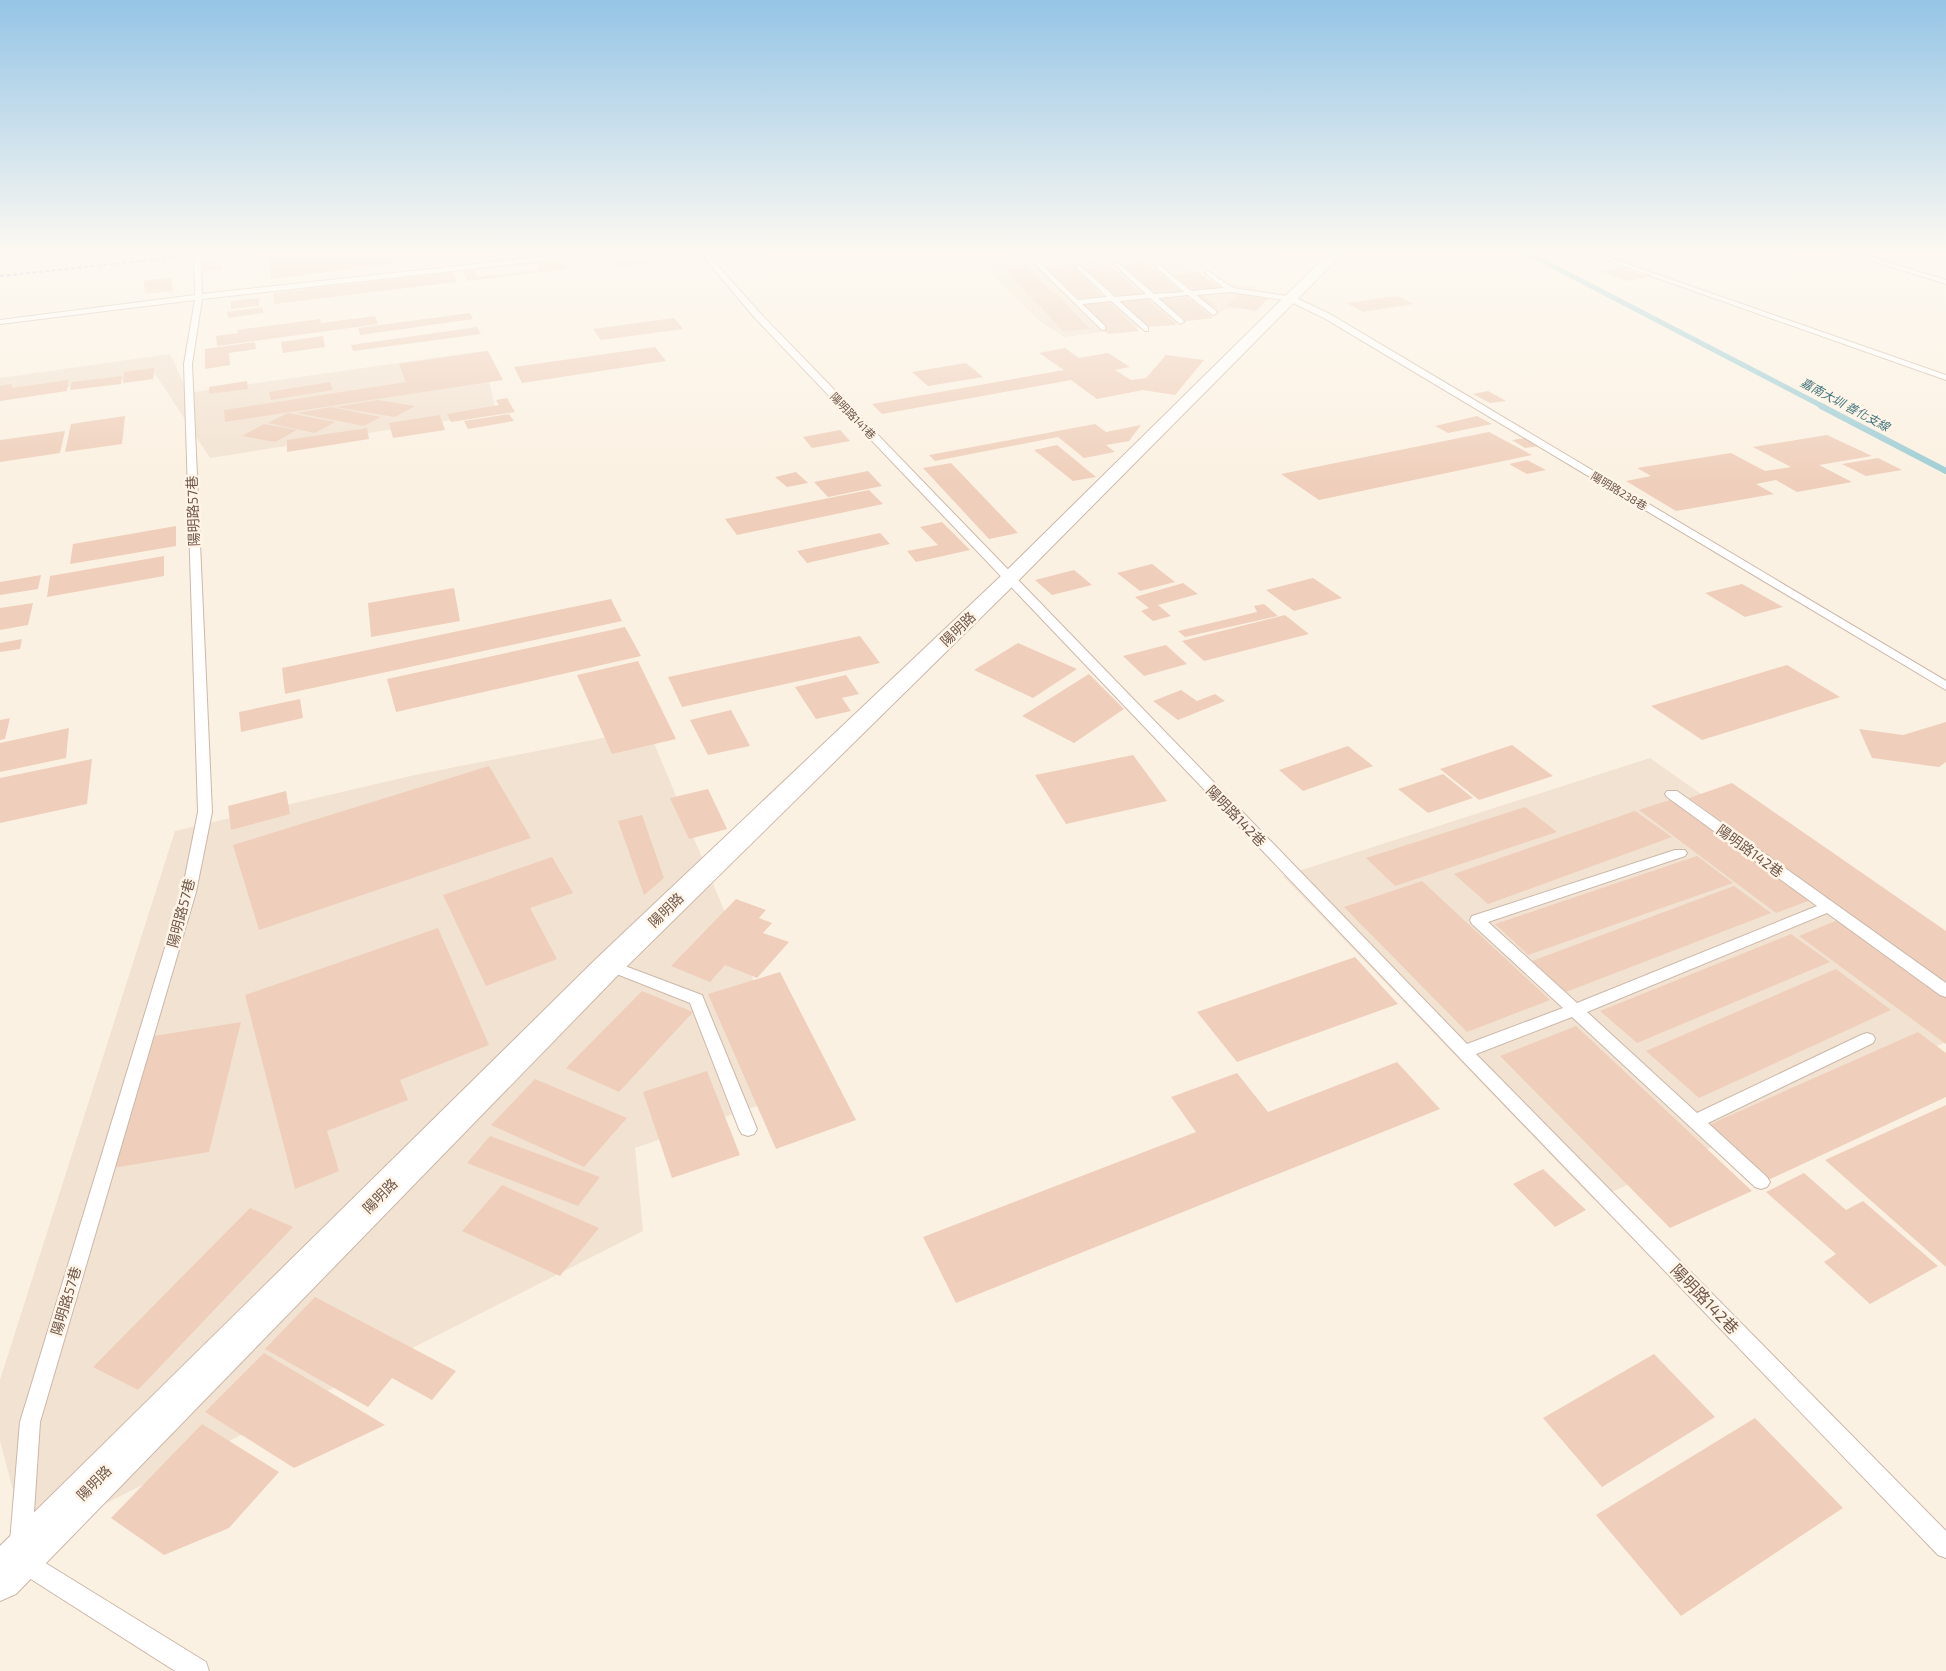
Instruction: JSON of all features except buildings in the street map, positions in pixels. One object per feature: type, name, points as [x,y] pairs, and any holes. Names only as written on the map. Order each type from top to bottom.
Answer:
[{"type":"street","name":"陽明路","points":[[10,1568],[609,965],[1009,579],[1262,327]]},
{"type":"lane","name":"陽明路57巷","points":[[10,1568],[30,1422],[189,892],[204,812],[188,364],[194,327]]},
{"type":"lane","name":"陽明路141巷","points":[[768,327],[1009,579]]},
{"type":"lane","name":"陽明路238巷","points":[[1346,327],[1946,686]]},
{"type":"lane","points":[[1800,327],[1946,378]]},
{"type":"lane","name":"陽明路142巷","points":[[1009,579],[1464,1052],[1946,1547]]},
{"type":"lane","name":"陽明路142巷","points":[[1672,794],[1946,991]]},
{"type":"lane","points":[[1680,853],[1477,920],[1761,1182]]},
{"type":"lane","points":[[1464,1052],[1575,1010],[1828,907]]},
{"type":"lane","points":[[609,965],[696,999],[748,1129]]},
{"type":"lane","points":[[1696,1121],[1868,1039]]},
{"type":"lane","points":[[10,1568],[197,1671]]},
{"type":"shaded area","points":[[1048,327],[1143,327],[1064,337]]},
{"type":"shaded area","points":[[483,351],[496,413],[210,458],[156,375],[0,397],[0,378],[170,354],[188,393]]},
{"type":"shaded area","points":[[648,729],[800,1091],[635,1148],[643,1231],[93,1510],[24,1532],[0,1441],[0,1380],[175,831],[415,775]]},
{"type":"shaded area","points":[[1650,758],[1946,967],[1946,1042],[1594,1200],[1283,876]]},
{"type":"waterway","name":"嘉南大圳 善化支線","points":[[1670,327],[1824,407]]},
{"type":"waterway","name":"嘉南大圳 善化支線","points":[[1821,406],[1946,471]]}]
